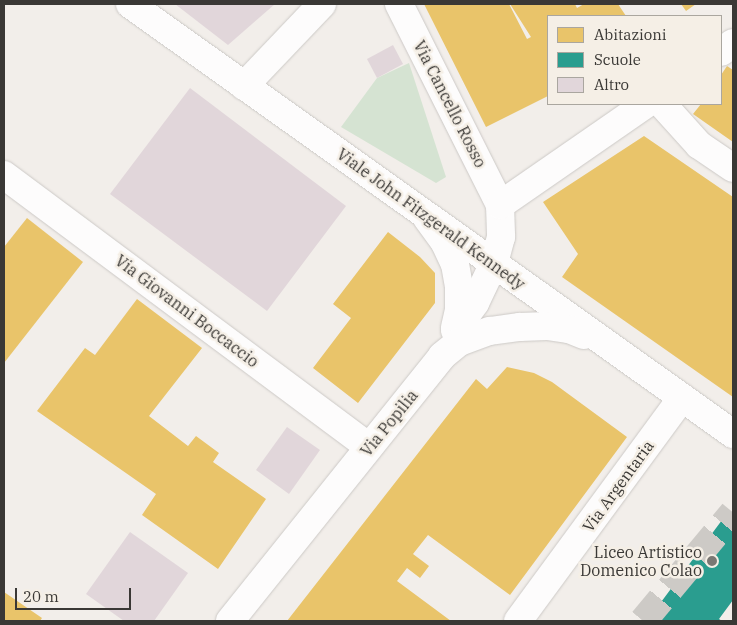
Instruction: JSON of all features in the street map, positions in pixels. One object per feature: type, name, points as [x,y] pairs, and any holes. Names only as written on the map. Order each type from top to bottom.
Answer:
[{"type":"street","name":"Viale John Fitzgerald Kennedy","points":[[130,4],[733,434]]},
{"type":"street","points":[[244,86],[322,4]]},
{"type":"street","name":"Via Cancello Rosso","points":[[399,4],[500,205]]},
{"type":"street","points":[[722,51],[733,43]]},
{"type":"street","points":[[442,356],[455,331],[475,302],[494,263],[501,237],[500,205],[645,105]]},
{"type":"street","points":[[663,105],[699,145],[733,168]]},
{"type":"street","name":"Via Giovanni Boccaccio","points":[[4,174],[369,447]]},
{"type":"street","points":[[423,212],[446,242],[455,264],[460,287],[459,310],[455,331]]},
{"type":"street","name":"Via Popilia","points":[[230,621],[442,356],[459,342],[490,331],[520,327],[569,329],[602,341]]},
{"type":"street","name":"Via Argentaria","points":[[518,621],[682,398]]},
{"type":"green space","points":[[409,63],[446,177],[436,183],[341,127],[377,78]]},
{"type":"building: Abitazioni","points":[[424,4],[509,4],[527,39],[531,37],[510,4],[575,4],[577,8],[584,4],[618,4],[625,15],[547,15],[547,96],[486,127]]},
{"type":"building: Abitazioni","points":[[681,4],[696,4],[686,11]]},
{"type":"building: Abitazioni","points":[[727,66],[733,70],[733,142],[693,114],[700,105],[722,105],[722,74]]},
{"type":"building: Abitazioni","points":[[644,136],[733,197],[733,397],[562,277],[578,254],[543,202]]},
{"type":"building: Abitazioni","points":[[27,218],[83,262],[4,363],[4,247]]},
{"type":"building: Abitazioni","points":[[388,232],[420,257],[435,273],[435,303],[358,403],[313,368],[351,318],[333,304]]},
{"type":"building: Abitazioni","points":[[137,299],[202,348],[149,416],[188,446],[196,436],[219,453],[213,462],[266,499],[218,569],[142,515],[156,494],[37,411],[85,348],[95,355]]},
{"type":"building: Abitazioni","points":[[507,367],[534,373],[552,382],[627,437],[510,595],[428,535],[413,554],[429,566],[420,578],[407,568],[397,581],[451,621],[287,621],[476,379],[487,389]]},
{"type":"building: Abitazioni","points":[[4,592],[42,618],[40,621],[4,621]]},
{"type":"building: Scuole","name":"Liceo Artistico Domenico Colao","points":[[725,516],[733,522],[733,600],[719,619],[722,621],[647,621]]},
{"type":"building: Altro","points":[[175,4],[275,4],[228,45]]},
{"type":"building: Altro","points":[[393,45],[403,64],[377,78],[367,59]]},
{"type":"building: Altro","points":[[190,88],[346,206],[267,311],[110,194]]},
{"type":"building: Altro","points":[[287,427],[320,450],[289,494],[256,470]]},
{"type":"building: Altro","points":[[130,532],[188,573],[154,621],[124,621],[86,594]]},
{"type":"tunnel","points":[[643,621],[733,513]]},
{"type":"place","name":"Liceo Artistico Domenico Colao","points":[[712,561]]}]
